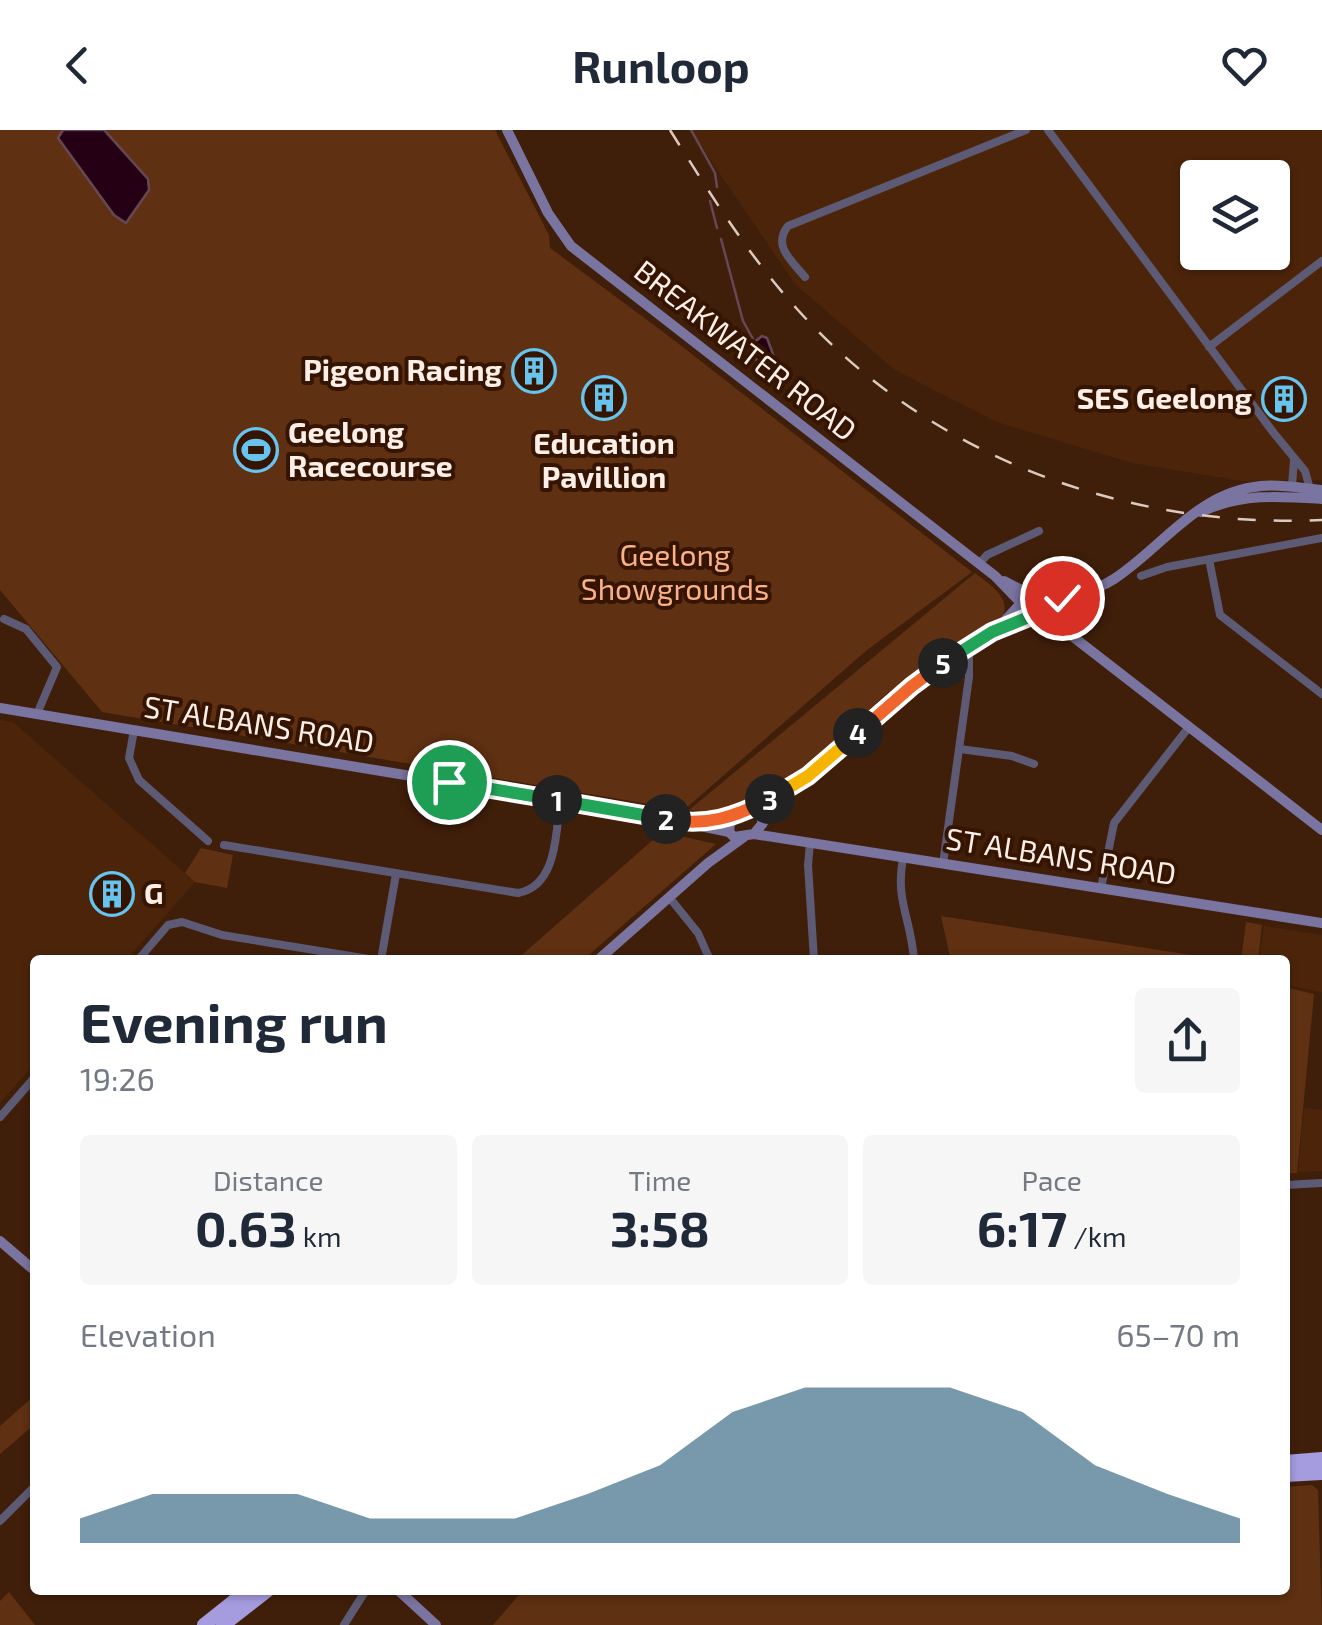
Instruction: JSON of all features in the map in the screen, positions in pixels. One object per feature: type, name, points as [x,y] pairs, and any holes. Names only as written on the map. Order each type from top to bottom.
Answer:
[{"type":"highway","points":[[1290,1462],[1322,1460]]},
{"type":"highway","points":[[1290,1475],[1322,1473]]},
{"type":"highway","points":[[204,1625],[242,1595]]},
{"type":"highway","points":[[222,1625],[261,1595]]},
{"type":"street","name":"BREAKWATER ROAD","points":[[507,130],[548,213],[571,246],[1026,598]]},
{"type":"street","points":[[805,277],[782,248],[781,236],[788,226],[1026,130]]},
{"type":"street","points":[[1048,130],[1306,472],[1305,492]]},
{"type":"street","points":[[1209,347],[1322,261]]},
{"type":"street","points":[[1294,460],[1305,492]]},
{"type":"street","points":[[604,955],[708,863],[749,836],[808,776],[912,686],[964,648],[1060,598],[1094,590],[1207,509],[1258,496],[1305,492],[1322,499]]},
{"type":"street","points":[[979,564],[986,556],[1040,531]]},
{"type":"street","points":[[1141,576],[1322,538]]},
{"type":"street","points":[[1209,559],[1220,615],[1322,694]]},
{"type":"street","points":[[992,632],[1026,598],[1078,589],[1126,570]]},
{"type":"street","points":[[1026,598],[1042,597],[1038,611]]},
{"type":"street","points":[[1026,598],[1023,610],[1038,611],[1062,628],[1322,830]]},
{"type":"street","points":[[4,619],[26,629],[57,666],[37,714]]},
{"type":"street","points":[[943,864],[970,673],[964,648]]},
{"type":"street","name":"ST ALBANS ROAD","points":[[0,708],[560,800],[730,832],[736,838],[810,843],[1322,923]]},
{"type":"street","points":[[1101,888],[1114,823],[1189,726]]},
{"type":"street","points":[[134,730],[129,758],[140,781],[208,841]]},
{"type":"street","points":[[960,749],[1012,756],[1034,764]]},
{"type":"street","points":[[708,863],[730,832],[730,823],[808,776]]},
{"type":"street","points":[[224,845],[518,893],[534,888],[548,872],[560,800]]},
{"type":"street","name":"ST ALBANS ROAD","points":[[687,823],[724,820],[755,810],[774,833],[793,841]]},
{"type":"street","points":[[810,843],[814,955]]},
{"type":"street","points":[[903,858],[899,895],[912,932],[914,955]]},
{"type":"street","points":[[379,955],[396,874]]},
{"type":"street","points":[[669,897],[698,933],[708,955]]},
{"type":"street","points":[[142,955],[168,925],[182,922],[222,935],[347,955]]},
{"type":"street","points":[[0,1117],[30,1083]]},
{"type":"street","points":[[1290,1185],[1322,1183]]},
{"type":"street","points":[[0,1241],[30,1266]]},
{"type":"street","points":[[0,1522],[30,1491]]},
{"type":"street","points":[[344,1625],[363,1595]]},
{"type":"street","points":[[403,1595],[436,1625]]},
{"type":"shaded area","points":[[63,130],[104,130],[148,179],[149,190],[126,223],[114,215],[58,138]]},
{"type":"shaded area","points":[[690,130],[1322,130],[1322,480],[1242,481],[1132,463],[997,422],[895,370],[795,284]]},
{"type":"shaded area","points":[[762,336],[767,338],[774,357],[768,374],[762,374],[751,345]]},
{"type":"shaded area","points":[[0,720],[13,722],[195,882],[130,955],[30,955],[30,1069],[0,1103]]},
{"type":"shaded area","points":[[1264,926],[1322,935],[1322,992],[1290,986],[1290,955],[1260,955]]},
{"type":"shaded area","points":[[1304,1108],[1322,1110],[1322,1171],[1298,1172]]},
{"type":"green space","name":"Geelong Racecourse","points":[[0,130],[495,130],[549,235],[550,248],[972,572],[867,650],[684,810],[102,712],[0,590]]},
{"type":"green space","points":[[975,573],[1001,596],[1004,615],[886,694],[788,784],[730,813],[689,810]]},
{"type":"green space","points":[[662,832],[716,844],[589,955],[522,955]]},
{"type":"green space","points":[[201,848],[233,855],[227,888],[195,882],[185,873]]},
{"type":"green space","points":[[941,916],[1191,955],[950,955]]},
{"type":"green space","points":[[1246,922],[1262,925],[1259,955],[1242,955]]},
{"type":"green space","points":[[1290,988],[1314,994],[1297,1173],[1290,1173]]},
{"type":"green space","points":[[30,1399],[30,1428],[0,1454],[0,1426]]},
{"type":"green space","points":[[1312,1485],[1318,1490],[1322,1625],[493,1625],[519,1595],[1290,1595],[1290,1487]]},
{"type":"green space","points":[[9,1592],[35,1625],[0,1625],[0,1601]]},
{"type":"waterway","points":[[691,130],[715,173],[717,187]]},
{"type":"waterway","points":[[710,201],[717,228]]},
{"type":"waterway","points":[[721,239],[743,321],[753,339]]},
{"type":"railway","points":[[670,130],[714,200],[797,309],[850,361],[908,406],[970,443],[1036,473],[1105,496],[1176,512],[1249,520],[1322,520]]},
{"type":"place","name":"Pigeon Racing","points":[[534,371]]},
{"type":"place","name":"Education Pavillion","points":[[604,398]]},
{"type":"place","name":"SES Geelong","points":[[1284,399]]},
{"type":"place","name":"Geelong Racecourse","points":[[256,450]]},
{"type":"place","name":"G","points":[[112,894]]},
{"type":"route","points":[[449,782],[687,823],[727,819],[808,776],[912,686],[964,648],[1062,598]]},
{"type":"park label","name":"Geelong Showgrounds","points":[[675,573]]}]
